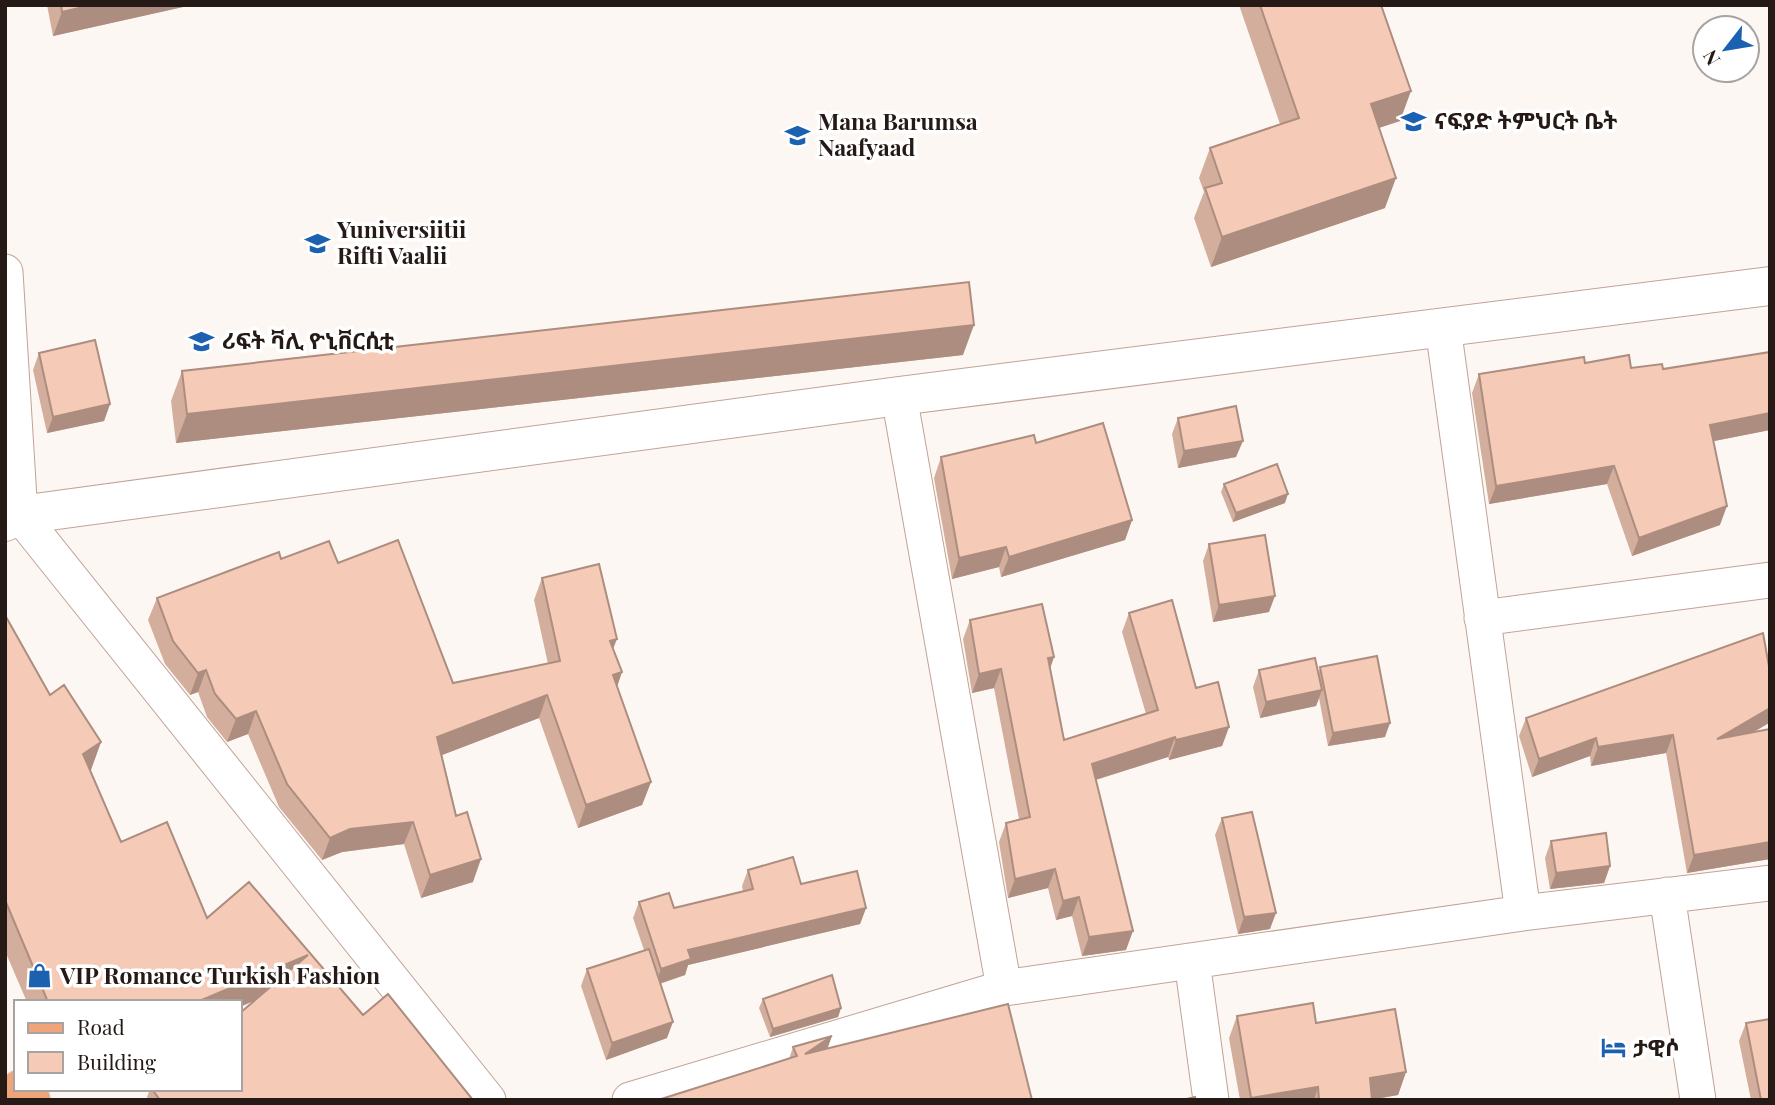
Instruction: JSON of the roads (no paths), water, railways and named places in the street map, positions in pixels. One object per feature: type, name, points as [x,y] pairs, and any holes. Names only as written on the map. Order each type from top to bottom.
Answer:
[{"type":"street","points":[[5,272],[12,519],[488,1100]]},
{"type":"street","points":[[12,519],[899,396],[1770,286]]},
{"type":"street","points":[[1443,327],[1523,913]]},
{"type":"street","points":[[899,396],[1004,988]]},
{"type":"street","points":[[1482,618],[1770,580]]},
{"type":"street","points":[[630,1100],[1004,988],[1523,913],[1770,883]]},
{"type":"street","points":[[1667,895],[1698,1100]]},
{"type":"street","points":[[1192,961],[1212,1100]]},
{"type":"place","name":"ናፍያድ ትምህርት ቤት","points":[[1414,121]]},
{"type":"place","name":"Mana Barumsa Naafyaad","points":[[798,135]]},
{"type":"place","name":"Yuniversiitii Rifti Vaalii","points":[[317,243]]},
{"type":"place","name":"ሪፍት ቫሊ ዮኒቨርሲቲ","points":[[202,341]]},
{"type":"place","name":"VIP Romance Turkish Fashion","points":[[40,976]]},
{"type":"place","name":"ታዊሶ","points":[[1613,1048]]}]
